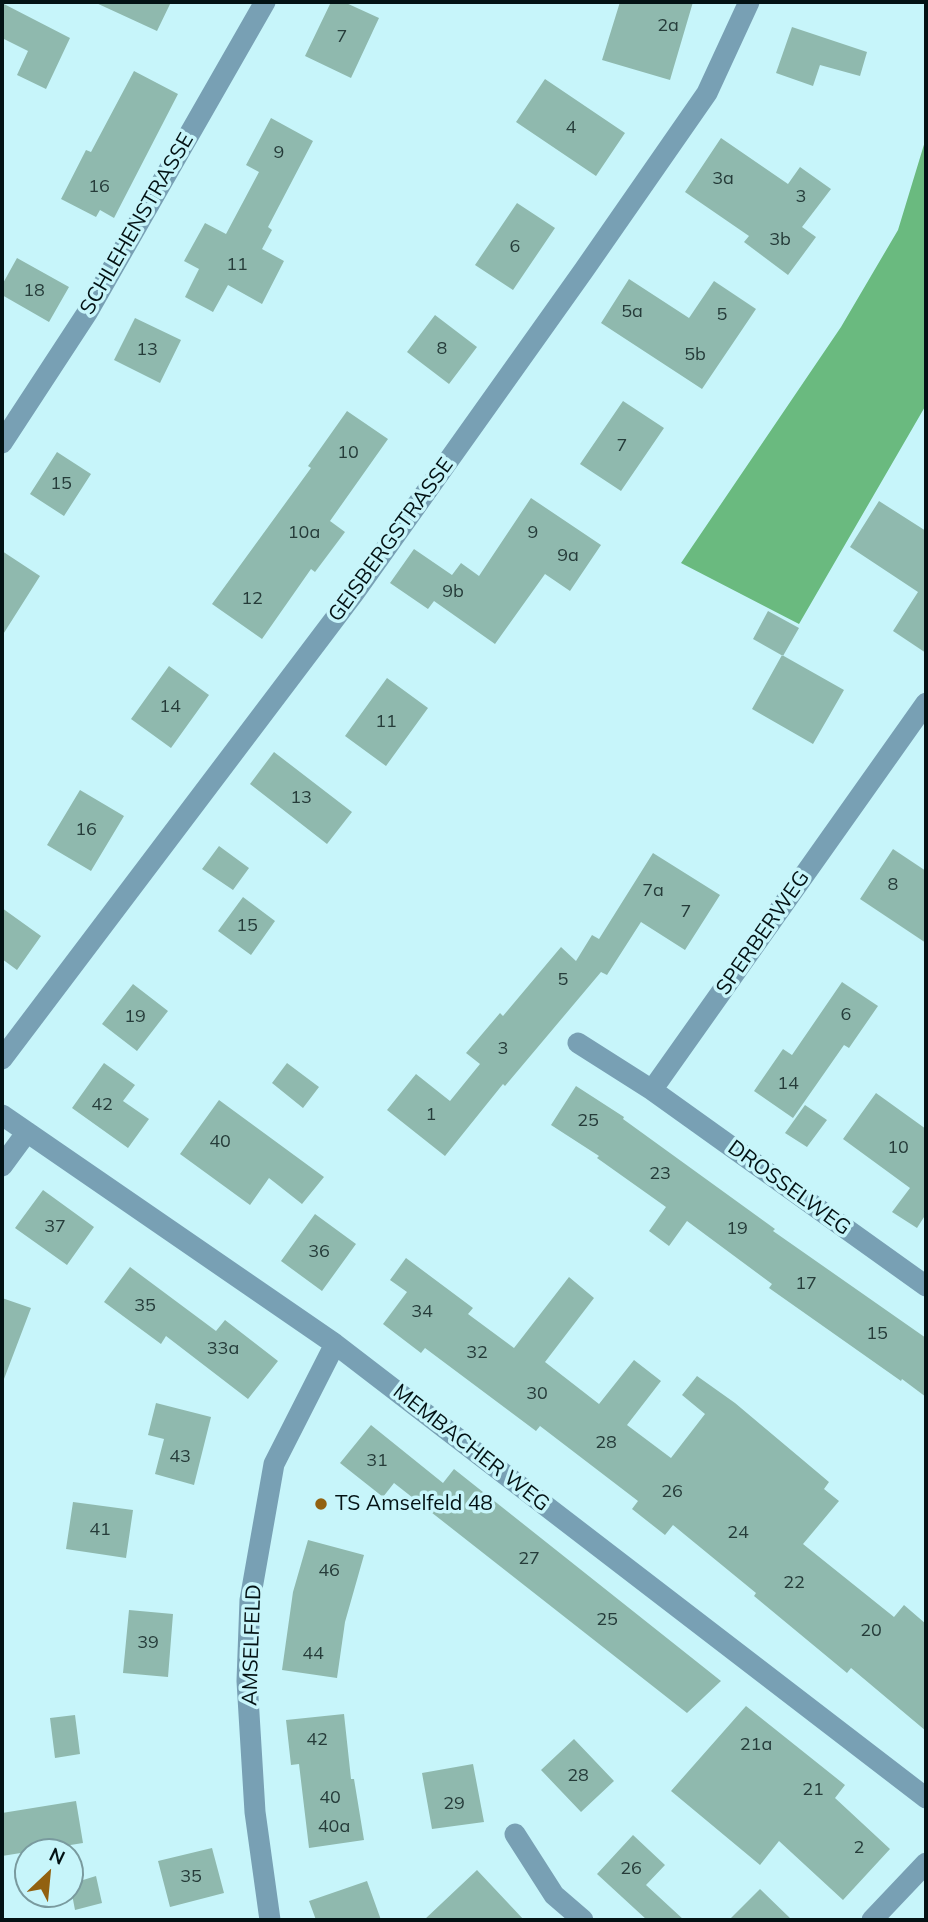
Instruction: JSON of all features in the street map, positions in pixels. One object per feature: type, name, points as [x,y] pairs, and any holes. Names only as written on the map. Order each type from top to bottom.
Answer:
[{"type":"street","name":"SCHLEHENSTRASSE","points":[[2,443],[87,313],[265,2]]},
{"type":"street","name":"GEISBERGSTRASSE","points":[[2,1059],[355,592],[576,281],[707,93],[748,2]]},
{"type":"street","name":"SPERBERWEG","points":[[652,1090],[926,703]]},
{"type":"street","points":[[578,1043],[652,1090]]},
{"type":"street","name":"DROSSELWEG","points":[[652,1090],[926,1286]]},
{"type":"street","name":"MEMBACHER WEG","points":[[2,1115],[335,1344],[926,1798]]},
{"type":"street","points":[[2,1166],[27,1132]]},
{"type":"street","name":"AMSELFELD","points":[[270,1920],[255,1812],[247,1681],[250,1600],[274,1464],[335,1344]]},
{"type":"street","points":[[515,1835],[554,1895],[583,1920]]},
{"type":"street","points":[[872,1920],[926,1863]]},
{"type":"green space","points":[[926,138],[926,405],[799,624],[681,563],[841,327],[898,230]]},
{"type":"building","points":[[94,2],[171,2],[157,31]]},
{"type":"building","points":[[331,2],[344,2],[379,18],[351,78],[305,56]]},
{"type":"building","points":[[620,2],[693,2],[670,80],[602,60]]},
{"type":"building","points":[[2,3],[70,38],[46,89],[17,75],[28,51],[2,38]]},
{"type":"building","points":[[792,27],[867,52],[860,76],[820,65],[813,86],[776,73]]},
{"type":"building","points":[[134,71],[178,94],[114,218],[100,210],[96,217],[61,199],[86,150],[91,152]]},
{"type":"building","points":[[545,79],[625,133],[596,176],[516,122]]},
{"type":"building","points":[[271,118],[313,141],[268,227],[272,230],[262,249],[284,261],[262,304],[228,285],[213,312],[185,297],[199,269],[184,261],[205,223],[226,234],[259,172],[246,165]]},
{"type":"building","points":[[721,138],[788,184],[800,167],[831,189],[802,227],[816,237],[788,275],[744,242],[749,236],[685,192]]},
{"type":"building","points":[[517,203],[555,228],[513,290],[475,265]]},
{"type":"building","points":[[17,258],[69,287],[49,322],[2,295],[2,285]]},
{"type":"building","points":[[629,279],[689,318],[714,281],[756,309],[702,389],[601,323]]},
{"type":"building","points":[[435,315],[477,347],[449,384],[407,352]]},
{"type":"building","points":[[135,318],[181,340],[160,383],[114,360]]},
{"type":"building","points":[[623,401],[664,428],[621,491],[580,464]]},
{"type":"building","points":[[347,411],[388,439],[330,521],[345,532],[315,572],[311,569],[262,639],[212,604],[311,468],[308,466]]},
{"type":"building","points":[[57,452],[91,474],[64,516],[30,494]]},
{"type":"building","points":[[531,498],[601,545],[570,591],[545,574],[495,644],[434,601],[428,609],[390,583],[414,549],[452,575],[461,563],[479,576]]},
{"type":"building","points":[[879,501],[926,531],[926,653],[893,631],[918,592],[850,547]]},
{"type":"building","points":[[2,551],[40,576],[2,636]]},
{"type":"building","points":[[768,611],[799,628],[783,656],[753,639]]},
{"type":"building","points":[[782,655],[844,690],[813,744],[752,709]]},
{"type":"building","points":[[169,666],[209,695],[171,748],[131,719]]},
{"type":"building","points":[[387,678],[428,708],[386,766],[345,736]]},
{"type":"building","points":[[274,752],[352,812],[327,844],[250,784]]},
{"type":"building","points":[[80,790],[124,816],[91,871],[47,845]]},
{"type":"building","points":[[219,846],[249,868],[233,890],[202,869]]},
{"type":"building","points":[[893,849],[926,871],[926,943],[860,899]]},
{"type":"building","points":[[653,853],[720,895],[685,950],[641,922],[607,975],[601,972],[505,1086],[503,1084],[445,1156],[387,1110],[416,1074],[450,1101],[480,1064],[466,1053],[500,1013],[503,1016],[561,947],[576,961],[592,935],[599,939]]},
{"type":"building","points":[[243,897],[275,921],[251,955],[218,931]]},
{"type":"building","points":[[2,908],[41,936],[17,970],[2,959]]},
{"type":"building","points":[[842,982],[878,1006],[849,1048],[844,1045],[793,1118],[754,1091],[783,1049],[792,1055]]},
{"type":"building","points":[[133,984],[168,1011],[137,1051],[102,1024]]},
{"type":"building","points":[[104,1063],[135,1085],[123,1101],[149,1119],[128,1148],[72,1108]]},
{"type":"building","points":[[287,1063],[319,1087],[303,1108],[272,1083]]},
{"type":"building","points":[[576,1086],[624,1117],[623,1119],[775,1229],[773,1231],[926,1338],[926,1397],[769,1288],[772,1284],[687,1221],[669,1246],[649,1231],[666,1207],[597,1158],[599,1156],[551,1125]]},
{"type":"building","points":[[876,1093],[926,1129],[926,1214],[917,1228],[892,1212],[910,1188],[843,1139]]},
{"type":"building","points":[[219,1100],[324,1177],[302,1204],[269,1178],[250,1205],[180,1154]]},
{"type":"building","points":[[805,1105],[827,1120],[807,1147],[785,1133]]},
{"type":"building","points":[[43,1190],[94,1227],[67,1265],[15,1228]]},
{"type":"building","points":[[315,1214],[356,1244],[322,1291],[281,1261]]},
{"type":"building","points":[[406,1258],[473,1308],[468,1314],[514,1348],[569,1277],[594,1298],[545,1362],[599,1404],[634,1360],[661,1381],[627,1425],[671,1458],[705,1414],[682,1395],[697,1376],[735,1403],[829,1482],[824,1489],[839,1501],[803,1544],[894,1617],[904,1605],[926,1624],[926,1731],[851,1668],[847,1673],[673,1525],[665,1535],[632,1509],[638,1501],[540,1426],[536,1431],[425,1348],[421,1353],[383,1324],[407,1292],[390,1280]]},
{"type":"building","points":[[130,1267],[216,1331],[225,1320],[278,1361],[248,1399],[166,1336],[161,1344],[104,1302]]},
{"type":"building","points":[[2,1298],[31,1308],[4,1379],[2,1379]]},
{"type":"building","points":[[156,1403],[211,1417],[194,1485],[155,1474],[164,1439],[148,1435]]},
{"type":"building","points":[[371,1425],[443,1483],[454,1469],[721,1681],[687,1713],[394,1483],[383,1497],[340,1463]]},
{"type":"building","points":[[73,1502],[133,1510],[126,1558],[66,1549]]},
{"type":"building","points":[[308,1540],[364,1555],[345,1622],[337,1678],[282,1670],[293,1592]]},
{"type":"building","points":[[129,1610],[173,1614],[168,1677],[123,1673]]},
{"type":"building","points":[[746,1706],[845,1785],[835,1798],[890,1849],[843,1900],[779,1841],[760,1865],[671,1791]]},
{"type":"building","points":[[344,1714],[351,1779],[354,1779],[364,1840],[309,1848],[299,1764],[291,1765],[286,1720]]},
{"type":"building","points":[[75,1715],[80,1754],[55,1758],[50,1718]]},
{"type":"building","points":[[574,1739],[614,1781],[581,1812],[541,1770]]},
{"type":"building","points":[[473,1764],[484,1822],[432,1829],[422,1773]]},
{"type":"building","points":[[76,1801],[82,1838],[14,1838],[14,1854],[2,1856],[2,1813]]},
{"type":"building","points":[[633,1835],[665,1865],[646,1885],[684,1920],[647,1920],[597,1874]]},
{"type":"building","points":[[212,1848],[224,1893],[170,1907],[158,1861]]},
{"type":"building","points":[[477,1870],[524,1920],[424,1920]]},
{"type":"building","points":[[96,1876],[102,1903],[84,1908],[84,1880]]},
{"type":"building","points":[[367,1881],[381,1920],[316,1920],[309,1901]]},
{"type":"building","points":[[760,1889],[792,1920],[729,1920]]},
{"type":"place","name":"TS Amselfeld 48","points":[[321,1504]]}]
